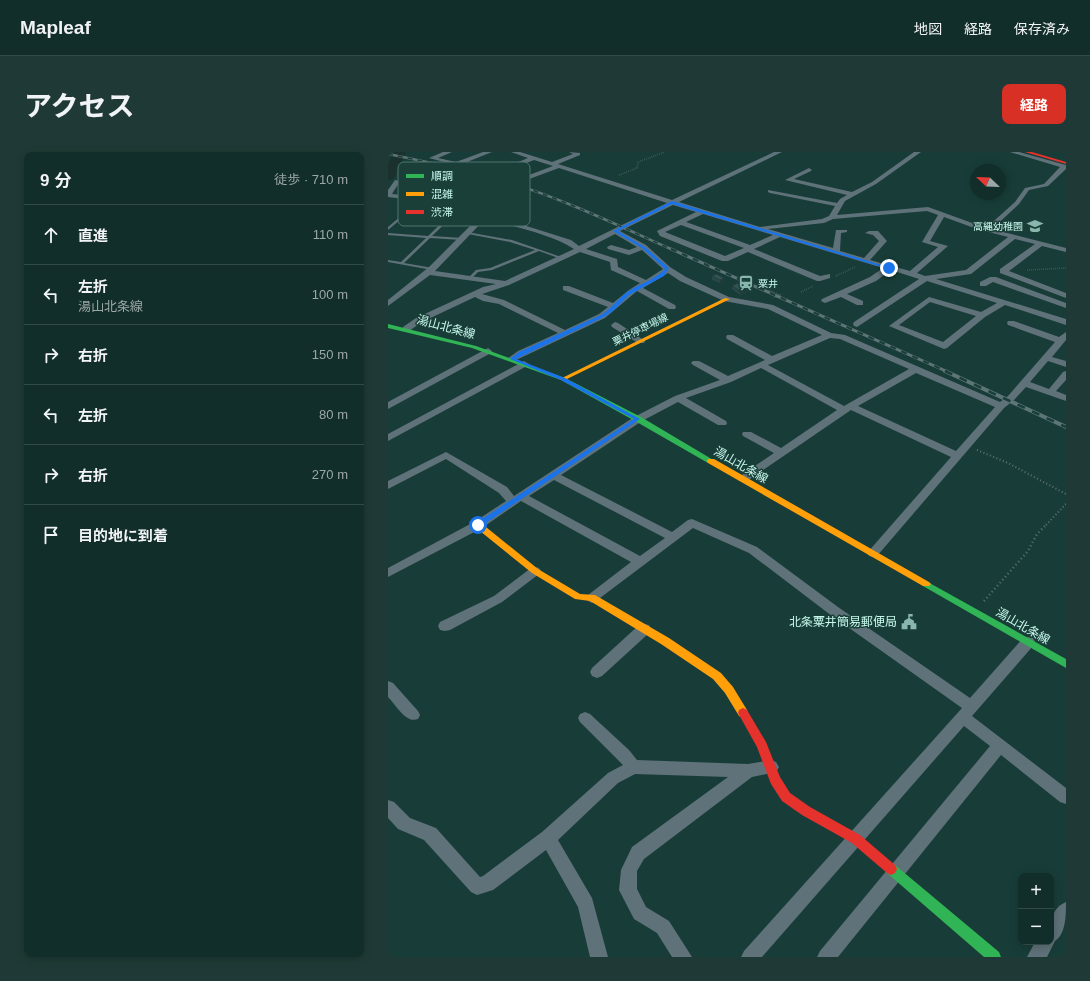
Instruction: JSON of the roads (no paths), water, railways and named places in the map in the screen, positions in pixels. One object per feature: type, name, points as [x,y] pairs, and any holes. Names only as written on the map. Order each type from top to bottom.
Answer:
[{"type":"main road","points":[[1027,152],[1065,164]]},
{"type":"main road","points":[[1042,152],[1065,164]]},
{"type":"main road","name":"粟井停車場線","points":[[563,379],[727,299]]},
{"type":"main road","name":"湯山北条線","points":[[388,326],[406,329],[488,351],[563,379],[638,419],[1066,664]]},
{"type":"main road","points":[[478,525],[535,572],[578,597],[592,598],[665,641],[717,676],[729,690],[762,744],[772,767],[775,780],[786,797],[806,811],[856,839],[994,957]]},
{"type":"street","points":[[449,152],[432,158],[453,162]]},
{"type":"street","points":[[461,162],[489,152]]},
{"type":"street","points":[[514,152],[702,212],[926,278],[1066,322]]},
{"type":"street","points":[[530,176],[578,154],[572,152]]},
{"type":"street","points":[[406,329],[419,320],[475,294],[562,258],[672,202],[779,152]]},
{"type":"street","points":[[758,228],[824,221],[832,216],[842,200],[874,183],[918,152]]},
{"type":"street","points":[[987,230],[1002,218],[1027,189],[1046,185],[1065,164],[1013,152]]},
{"type":"street","points":[[524,162],[534,158]]},
{"type":"street","points":[[809,170],[788,180],[853,194]]},
{"type":"street","points":[[388,189],[392,181]]},
{"type":"street","points":[[392,181],[388,195],[398,196]]},
{"type":"street","points":[[770,191],[839,206]]},
{"type":"street","points":[[832,216],[922,209],[942,214],[987,230],[1066,250]]},
{"type":"street","points":[[702,212],[661,231],[662,234],[725,259],[779,235]]},
{"type":"street","points":[[911,274],[944,246],[926,242],[942,214]]},
{"type":"street","points":[[680,222],[750,248],[820,279],[826,276]]},
{"type":"street","points":[[388,304],[430,271],[474,226]]},
{"type":"street","points":[[516,226],[568,242],[579,249],[614,261],[614,268],[646,283]]},
{"type":"street","points":[[615,231],[643,247],[667,269],[683,279],[727,299],[770,307],[829,334],[842,337],[1001,406]]},
{"type":"street","points":[[836,252],[838,231],[845,231]]},
{"type":"street","points":[[865,261],[883,241],[876,233],[869,234]]},
{"type":"street","points":[[857,324],[926,278],[968,272],[1013,237]]},
{"type":"street","points":[[1040,244],[1003,271],[1066,296]]},
{"type":"street","points":[[611,246],[629,253],[643,247]]},
{"type":"street","points":[[825,301],[873,279],[889,268]]},
{"type":"street","points":[[512,359],[521,353],[602,316],[615,307],[628,294],[662,275],[667,269]]},
{"type":"street","points":[[430,271],[506,282]]},
{"type":"street","points":[[983,284],[993,279],[1066,306]]},
{"type":"street","points":[[566,288],[615,307]]},
{"type":"street","points":[[637,288],[672,307]]},
{"type":"street","points":[[475,294],[507,305],[565,333]]},
{"type":"street","points":[[841,294],[860,303]]},
{"type":"street","points":[[982,315],[929,299],[893,326],[944,346],[982,315],[1005,302]]},
{"type":"street","points":[[873,553],[1001,406],[1011,398],[1064,338],[1011,323]]},
{"type":"street","points":[[616,325],[641,341]]},
{"type":"street","points":[[390,569],[478,525],[638,419],[678,398],[728,380],[829,334]]},
{"type":"street","points":[[730,338],[772,360]]},
{"type":"street","points":[[388,406],[488,351]]},
{"type":"street","points":[[1046,358],[1066,364]]},
{"type":"street","points":[[696,363],[728,380]]},
{"type":"street","points":[[388,438],[524,364]]},
{"type":"street","points":[[762,365],[848,408],[958,456]]},
{"type":"street","points":[[743,479],[848,408],[916,369]]},
{"type":"street","points":[[1050,393],[1066,374]]},
{"type":"street","points":[[1024,383],[1066,398]]},
{"type":"street","points":[[678,398],[722,423]]},
{"type":"street","points":[[747,434],[781,452]]},
{"type":"street","points":[[388,485],[446,455],[516,499],[640,562]]},
{"type":"street","points":[[553,475],[673,537]]},
{"type":"street","points":[[592,598],[692,523],[753,550],[966,711],[1000,745],[1066,797]]},
{"type":"street","points":[[445,626],[498,599],[535,572]]},
{"type":"street","points":[[597,672],[644,629]]},
{"type":"street","points":[[750,957],[856,839],[966,711],[1028,642]]},
{"type":"street","points":[[391,695],[413,715]]},
{"type":"street","points":[[585,718],[624,755],[633,767]]},
{"type":"street","points":[[826,957],[896,874],[1000,745]]},
{"type":"street","points":[[388,807],[404,824],[430,834],[477,886],[487,884],[548,838],[613,778],[633,767],[748,771],[772,767]]},
{"type":"street","points":[[683,957],[663,927],[640,913],[628,890],[629,870],[638,852],[748,771]]},
{"type":"street","points":[[548,838],[586,904],[599,957]]},
{"type":"street","points":[[1054,929],[1066,911]]},
{"type":"street","points":[[1036,957],[1044,945]]},
{"type":"lane","points":[[388,229],[398,221]]},
{"type":"lane","points":[[401,264],[440,226]]},
{"type":"lane","points":[[388,234],[428,237],[465,236],[511,240],[538,251],[562,258]]},
{"type":"lane","points":[[470,278],[477,271],[491,269],[538,251]]},
{"type":"lane","points":[[388,261],[430,271]]},
{"type":"waterway","points":[[388,176],[400,152]]},
{"type":"railway","points":[[388,154],[428,162]]},
{"type":"railway","points":[[530,190],[591,213],[673,250]]},
{"type":"railway","points":[[671,249],[948,372]]},
{"type":"railway","points":[[945,371],[1066,427]]},
{"type":"place","name":"高縄幼稚園","points":[[1035,226]]},
{"type":"place","name":"粟井","points":[[746,283]]},
{"type":"place","name":"北条粟井簡易郵便局","points":[[909,622]]}]
